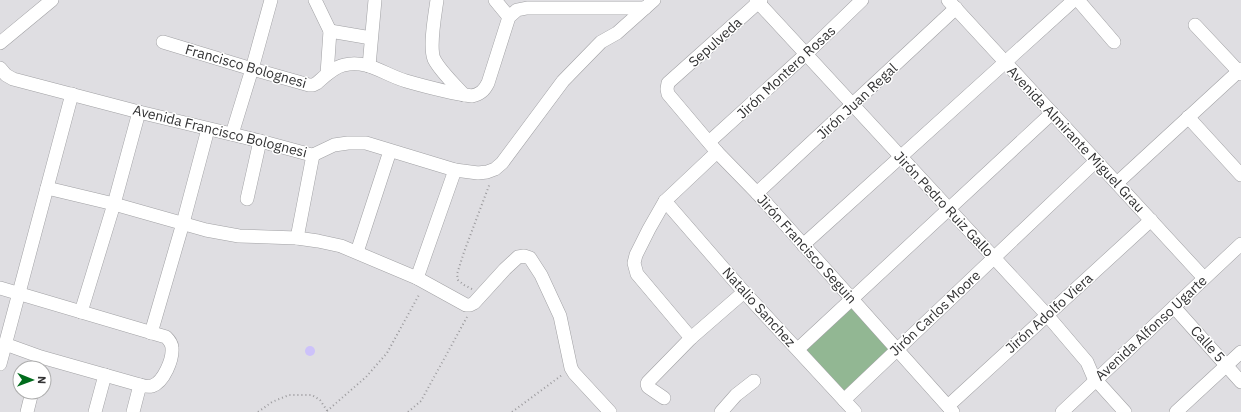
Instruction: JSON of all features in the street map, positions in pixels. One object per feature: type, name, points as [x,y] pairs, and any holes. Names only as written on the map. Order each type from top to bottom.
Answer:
[{"type":"street","points":[[0,42],[52,0]]},
{"type":"street","points":[[232,134],[271,0]]},
{"type":"street","points":[[314,0],[330,31],[328,74]]},
{"type":"street","points":[[369,66],[375,0]]},
{"type":"street","points":[[437,0],[432,49],[434,57],[437,64],[464,95]]},
{"type":"street","points":[[495,0],[509,17],[517,10],[527,8],[650,4]]},
{"type":"street","name":"Jirón Montero Rosas","points":[[691,338],[637,274],[635,269],[634,263],[636,255],[649,229],[665,200],[713,147],[862,0]]},
{"type":"street","points":[[803,245],[1074,0]]},
{"type":"street","points":[[1078,0],[1114,42]]},
{"type":"street","name":"Jirón Pedro Ruiz Gallo","points":[[759,1],[1047,315],[1087,362],[1092,376],[1125,412]]},
{"type":"street","name":"Sepulveda","points":[[668,83],[759,1]]},
{"type":"street","points":[[495,169],[502,163],[572,70],[600,42],[617,33],[650,4]]},
{"type":"street","name":"Avenida Almirante Miguel Grau","points":[[952,4],[1204,278]]},
{"type":"street","name":"Jirón Juan Regal","points":[[757,193],[853,104],[952,4]]},
{"type":"street","name":"Francisco Bolognesi","points":[[163,42],[309,85],[313,85],[338,67],[345,64],[369,66],[405,81],[472,96],[485,90],[492,74],[509,17]]},
{"type":"street","points":[[1117,183],[1240,71],[1195,25]]},
{"type":"street","points":[[330,31],[371,38]]},
{"type":"street","name":"Avenida Francisco Bolognesi","points":[[0,68],[6,75],[13,79],[308,154],[312,154],[334,145],[366,143],[455,170],[478,173],[495,169]]},
{"type":"street","name":"Jirón Francisco Seguin","points":[[668,83],[668,94],[713,147],[757,193],[950,409]]},
{"type":"street","points":[[0,364],[72,94]]},
{"type":"street","points":[[81,312],[140,112]]},
{"type":"street","points":[[798,349],[1052,113]]},
{"type":"street","points":[[1188,118],[1241,175]]},
{"type":"street","points":[[151,333],[183,223],[208,128]]},
{"type":"street","points":[[248,200],[260,141]]},
{"type":"street","points":[[357,252],[390,151]]},
{"type":"street","points":[[297,238],[312,154]]},
{"type":"street","name":"Jirón Carlos Moore","points":[[844,400],[1096,161]]},
{"type":"street","points":[[422,280],[455,170]]},
{"type":"street","points":[[47,188],[114,204],[221,234],[297,238],[341,246],[422,280],[462,303],[470,305],[518,257],[524,256],[530,258],[541,275],[560,316],[571,368],[610,412]]},
{"type":"street","name":"Natalio Sanchez","points":[[665,200],[744,292],[856,412]]},
{"type":"street","name":"Jirón Adolfo Viera","points":[[950,409],[1047,315],[1151,220]]},
{"type":"street","name":"Avenida Alfonso Ugarte","points":[[1062,412],[1241,244]]},
{"type":"street","points":[[0,288],[166,337],[170,340],[172,348],[171,359],[166,371],[158,382],[149,387],[105,375],[52,365]]},
{"type":"street","points":[[664,398],[648,387],[648,382],[691,338],[744,292]]},
{"type":"street","name":"Calle 5","points":[[1174,307],[1241,382]]},
{"type":"street","points":[[5,344],[35,360]]},
{"type":"street","points":[[1176,412],[1241,352]]},
{"type":"street","points":[[95,412],[105,375]]},
{"type":"street","points":[[721,412],[736,395],[754,381]]},
{"type":"street","points":[[133,412],[140,385]]},
{"type":"street","points":[[27,412],[30,400]]},
{"type":"path","points":[[408,412],[422,401],[478,298],[458,280],[457,274],[495,169]]},
{"type":"path","points":[[258,412],[272,402],[289,395],[312,395],[320,400],[327,411],[366,377],[387,353],[422,280]]},
{"type":"path","points":[[512,412],[571,368]]},
{"type":"green space","points":[[852,307],[890,349],[843,392],[805,349]]},
{"type":"building","points":[[308,346],[312,346],[314,347],[314,355],[308,356],[305,353],[305,349]]}]
